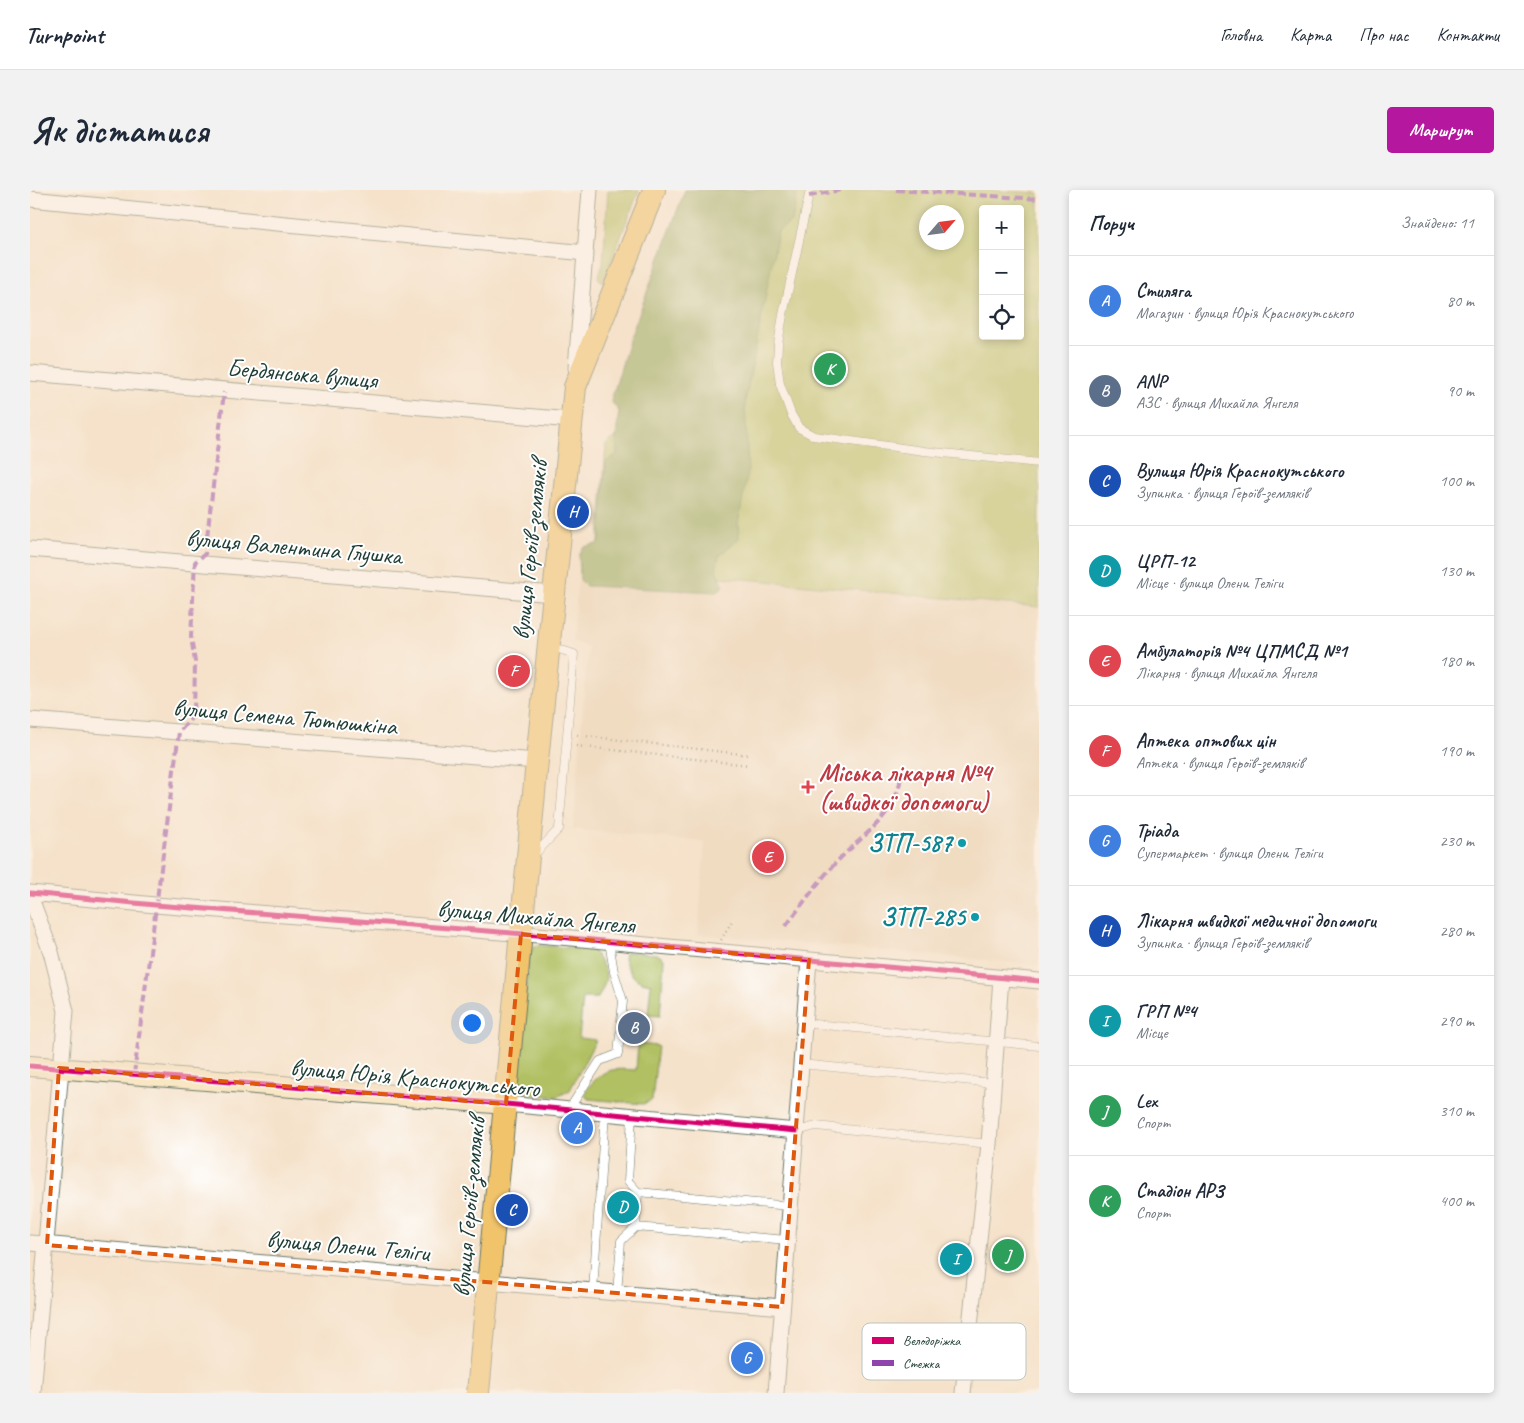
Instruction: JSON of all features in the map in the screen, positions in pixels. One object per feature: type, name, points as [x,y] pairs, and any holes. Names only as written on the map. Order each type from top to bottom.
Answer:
[{"type":"main road","points":[[575,387],[654,190]]},
{"type":"main road","name":"вулиця Героїв-земляків","points":[[478,1393],[548,645],[575,387]]},
{"type":"street","name":"вулиця Героїв-земляків","points":[[575,387],[590,190]]},
{"type":"street","points":[[30,199],[586,253]]},
{"type":"street","name":"Бердянська вулиця","points":[[30,373],[571,420]]},
{"type":"street","name":"вулиця Валентина Глушка","points":[[30,549],[553,594]]},
{"type":"street","name":"вулиця Семена Тютюшкіна","points":[[30,720],[537,761]]},
{"type":"street","points":[[30,894],[51,952],[66,1011],[33,1393]]},
{"type":"street","name":"вулиця Михайла Янгеля","points":[[30,894],[155,906],[720,951],[1039,981]]},
{"type":"street","points":[[776,1393],[809,960]]},
{"type":"street","points":[[971,1323],[989,1144],[1001,978]]},
{"type":"street","name":"вулиця Юрія Краснокутського","points":[[30,1066],[506,1104],[797,1131]]},
{"type":"street","name":"вулиця Олени Теліги","points":[[30,1243],[782,1307]]},
{"type":"street","points":[[964,1393],[965,1380]]},
{"type":"lane","points":[[810,190],[778,344],[780,384],[791,414],[800,428],[814,436],[924,451],[1039,463]]},
{"type":"lane","points":[[528,862],[559,829],[567,745],[574,654],[548,645]]},
{"type":"lane","points":[[609,942],[614,972],[623,1001],[622,1021]]},
{"type":"lane","points":[[804,1023],[1039,1046]]},
{"type":"lane","points":[[568,1111],[600,1061],[618,1054],[620,1034]]},
{"type":"lane","points":[[801,1064],[993,1083]]},
{"type":"lane","points":[[593,1291],[604,1113]]},
{"type":"lane","points":[[632,1116],[628,1182],[638,1192],[790,1206]]},
{"type":"lane","points":[[797,1131],[816,1126],[989,1144]]},
{"type":"lane","points":[[617,1294],[621,1241],[636,1227],[638,1192]]},
{"type":"lane","points":[[636,1227],[788,1240]]},
{"type":"path","points":[[568,734],[750,755]]},
{"type":"path","points":[[567,745],[749,765]]},
{"type":"path","points":[[720,951],[721,936],[732,921]]},
{"type":"highlighted area","points":[[521,934],[809,960],[782,1307],[47,1245],[59,1068],[506,1104]]},
{"type":"shaded area","name":"Міська лікарня №4 (швидкої допомоги)","points":[[580,562],[1039,607],[1039,965],[698,934],[705,842],[573,829],[588,647],[572,641]]},
{"type":"green space","points":[[608,190],[639,190],[603,282],[598,278],[603,264]]},
{"type":"green space","points":[[685,190],[983,190],[1039,193],[1039,607],[597,565],[606,445],[616,437],[619,411],[611,401],[630,338]]},
{"type":"green space","points":[[685,190],[794,190],[797,196],[792,221],[778,231],[745,402],[748,472],[738,523],[739,538],[719,556],[716,570],[724,586],[716,592],[586,586],[580,580],[579,556],[583,547],[600,543],[606,462],[617,454],[616,437],[619,411],[611,401],[630,338]]},
{"type":"green space","points":[[534,946],[593,950],[606,973],[605,983],[598,998],[583,998],[579,1038],[596,1040],[570,1090],[557,1097],[528,1094],[518,1083],[529,956]]},
{"type":"green space","points":[[625,953],[657,954],[664,959],[660,1016],[648,1015],[651,984],[640,981],[633,976],[624,959]]},
{"type":"green space","points":[[638,1044],[658,1046],[652,1100],[643,1104],[588,1099],[585,1095],[586,1090],[602,1074],[619,1069],[636,1070]]},
{"type":"marked path","points":[[809,196],[841,190]]},
{"type":"marked path","points":[[896,190],[1039,199]]},
{"type":"marked path","points":[[134,1074],[179,732],[194,715],[195,662],[191,637],[195,562],[205,554],[224,392]]},
{"type":"marked path","points":[[786,926],[831,868],[884,816],[898,791],[901,776]]},
{"type":"cycle path","points":[[30,893],[155,905],[538,935],[1039,981]]},
{"type":"cycle path","points":[[30,1066],[506,1104],[797,1131]]},
{"type":"place","name":"Стадіон АРЗ","points":[[830,369]]},
{"type":"place","name":"Лікарня швидкої медичної допомоги","points":[[573,512]]},
{"type":"place","name":"Аптека оптових цін","points":[[514,671]]},
{"type":"place","name":"Міська лікарня №4 (швидкої допомоги)","points":[[808,787]]},
{"type":"place","name":"ЗТП-587","points":[[962,843]]},
{"type":"place","name":"Амбулаторія №4 ЦПМСД №1","points":[[768,857]]},
{"type":"place","name":"ЗТП-285","points":[[975,917]]},
{"type":"place","name":"ANP","points":[[634,1028]]},
{"type":"place","name":"Стиляга","points":[[577,1128]]},
{"type":"place","name":"ЦРП-12","points":[[623,1207]]},
{"type":"place","name":"Вулиця Юрія Краснокутського","points":[[512,1210]]},
{"type":"place","name":"Lex","points":[[1008,1255]]},
{"type":"place","name":"ГРП №4","points":[[956,1259]]},
{"type":"place","name":"Тріада","points":[[747,1358]]}]
